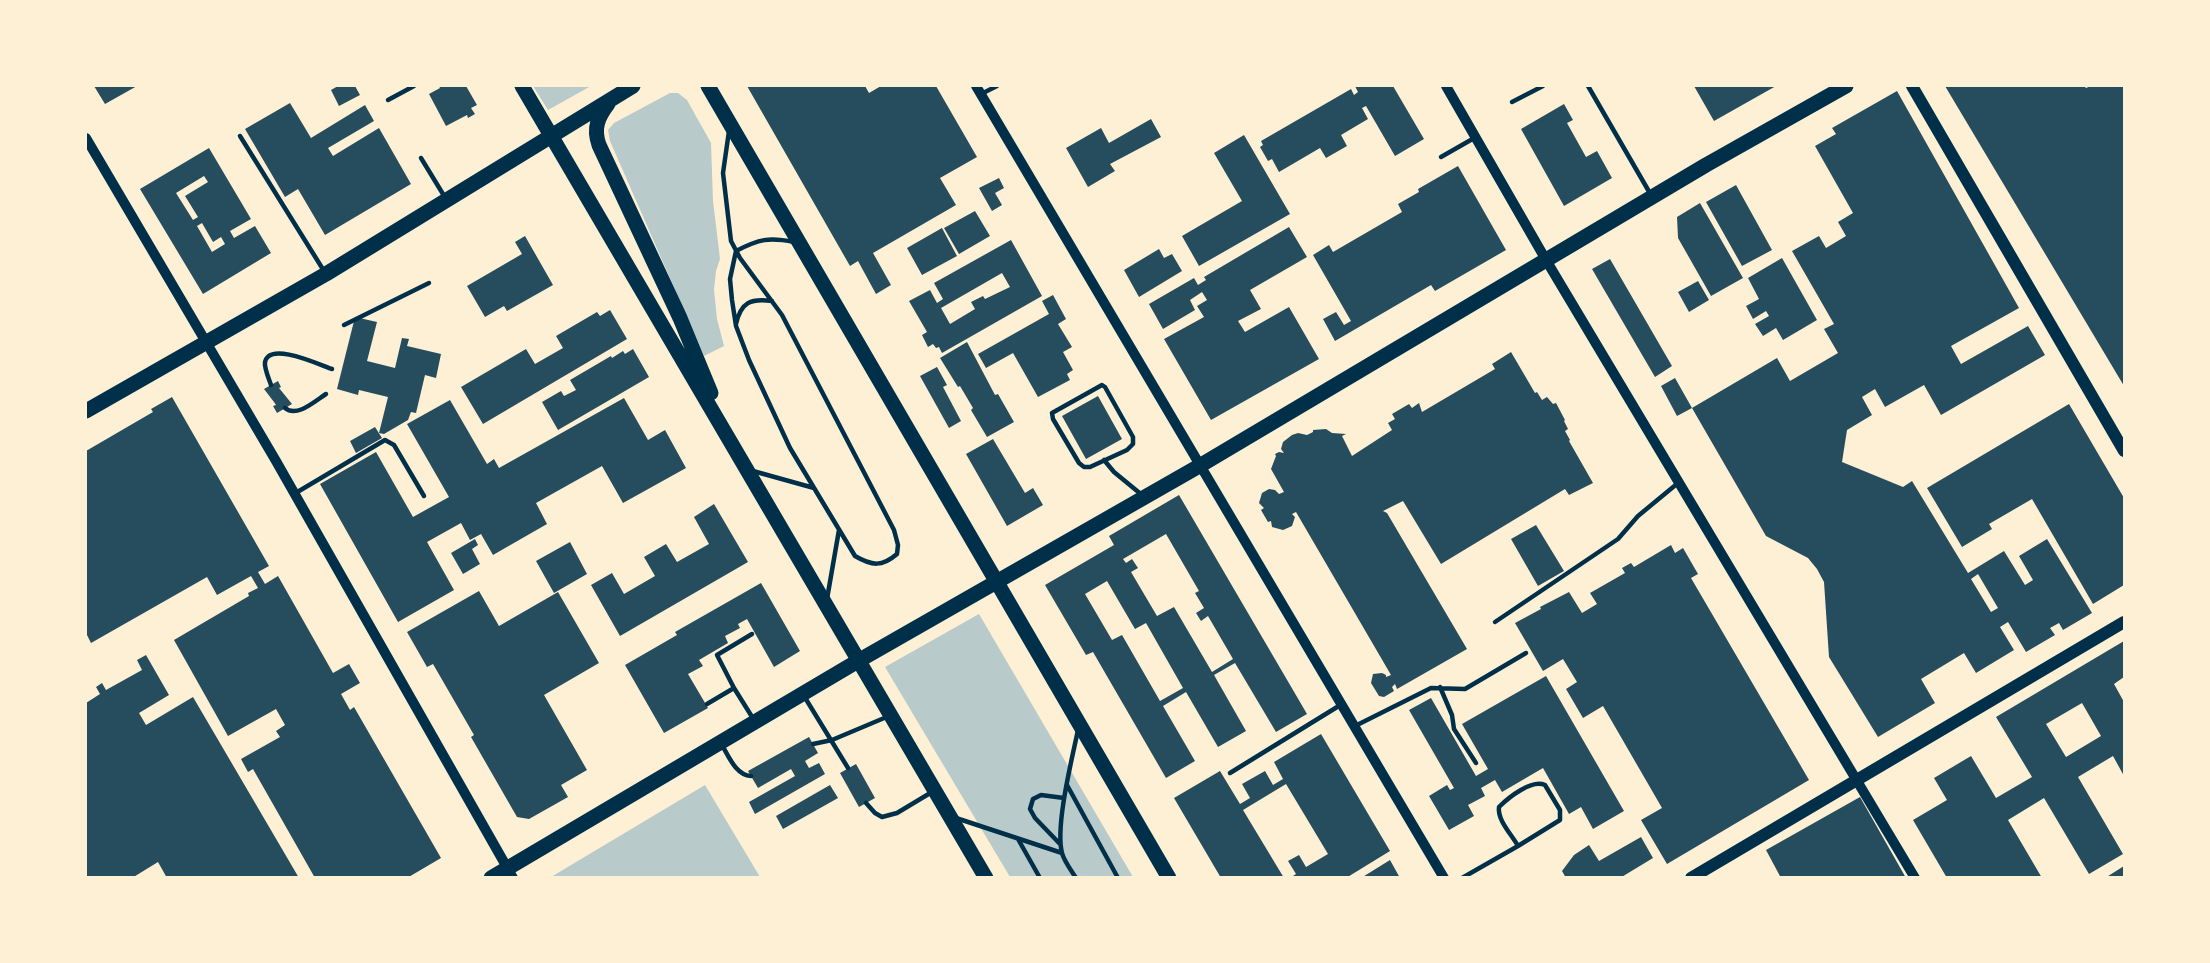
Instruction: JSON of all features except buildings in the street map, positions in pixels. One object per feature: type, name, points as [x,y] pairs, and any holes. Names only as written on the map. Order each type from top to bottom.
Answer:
[{"type":"main road","points":[[522,86],[986,878]]},
{"type":"main road","points":[[86,411],[326,274],[633,86]]},
{"type":"main road","points":[[708,86],[1169,878]]},
{"type":"main road","points":[[491,878],[511,873],[720,742],[858,660],[1145,498],[1652,197],[1846,86]]},
{"type":"main road","points":[[1912,86],[2124,451]]},
{"type":"main road","points":[[615,96],[603,111],[596,128],[599,145],[680,318],[729,438]]},
{"type":"main road","points":[[1691,878],[2124,622]]},
{"type":"street","points":[[1446,86],[1678,483],[1915,878]]},
{"type":"street","points":[[979,90],[1444,878]]},
{"type":"street","points":[[86,138],[294,494],[511,873]]},
{"type":"lane","points":[[388,100],[414,86]]},
{"type":"lane","points":[[979,90],[997,86]]},
{"type":"lane","points":[[1512,102],[1544,86]]},
{"type":"lane","points":[[1588,86],[1652,197]]},
{"type":"lane","points":[[730,123],[723,172],[731,241],[736,251],[782,315],[894,530],[898,545],[897,554],[889,561],[878,565],[866,563],[855,556],[789,448],[736,326],[730,279],[736,251],[756,240],[774,238],[800,243]]},
{"type":"lane","points":[[240,136],[326,274]]},
{"type":"lane","points":[[1441,157],[1476,137]]},
{"type":"lane","points":[[421,158],[447,201]]},
{"type":"lane","points":[[344,325],[429,283]]},
{"type":"lane","points":[[736,326],[739,311],[747,304],[757,299],[772,301]]},
{"type":"lane","points":[[271,385],[264,364],[266,358],[279,352],[332,369]]},
{"type":"lane","points":[[1102,385],[1133,437],[1133,444],[1127,450],[1104,460],[1090,467],[1084,467],[1079,463],[1053,419],[1053,413],[1102,385]]},
{"type":"lane","points":[[285,408],[289,412],[296,412],[326,394]]},
{"type":"lane","points":[[294,494],[385,440],[394,445],[424,496]]},
{"type":"lane","points":[[1104,460],[1114,472],[1145,498]]},
{"type":"lane","points":[[747,470],[814,488]]},
{"type":"lane","points":[[1495,622],[1618,539],[1638,516],[1678,483]]},
{"type":"lane","points":[[826,605],[839,530]]},
{"type":"lane","points":[[752,634],[717,655],[755,722]]},
{"type":"lane","points":[[1355,726],[1431,688],[1465,689],[1526,653]]},
{"type":"lane","points":[[1440,687],[1452,715],[1454,729],[1476,763]]},
{"type":"lane","points":[[707,704],[734,688]]},
{"type":"lane","points":[[803,693],[848,768]]},
{"type":"lane","points":[[1230,773],[1342,704]]},
{"type":"lane","points":[[813,744],[832,740],[891,716]]},
{"type":"lane","points":[[1076,878],[1062,853],[1061,846],[1064,798],[1079,724]]},
{"type":"lane","points":[[720,742],[738,770],[743,775],[751,776]]},
{"type":"lane","points":[[1462,878],[1518,846],[1560,820],[1560,810],[1545,785],[1540,783],[1529,787],[1499,807],[1498,812],[1518,846]]},
{"type":"lane","points":[[1067,785],[1118,878]]},
{"type":"lane","points":[[866,802],[875,813],[882,817],[897,813],[935,791]]},
{"type":"lane","points":[[1061,846],[1035,819],[1030,809],[1033,800],[1041,795],[1064,798]]},
{"type":"lane","points":[[950,816],[1062,853]]},
{"type":"lane","points":[[1018,838],[1040,878]]},
{"type":"shaded area","points":[[533,86],[591,86],[548,110]]},
{"type":"shaded area","points":[[670,93],[678,93],[687,100],[711,143],[713,201],[720,259],[714,290],[717,319],[724,346],[704,356],[610,141],[608,130],[614,123]]},
{"type":"shaded area","points":[[979,614],[1133,877],[1010,877],[885,667]]},
{"type":"shaded area","points":[[705,785],[760,877],[551,877]]}]
